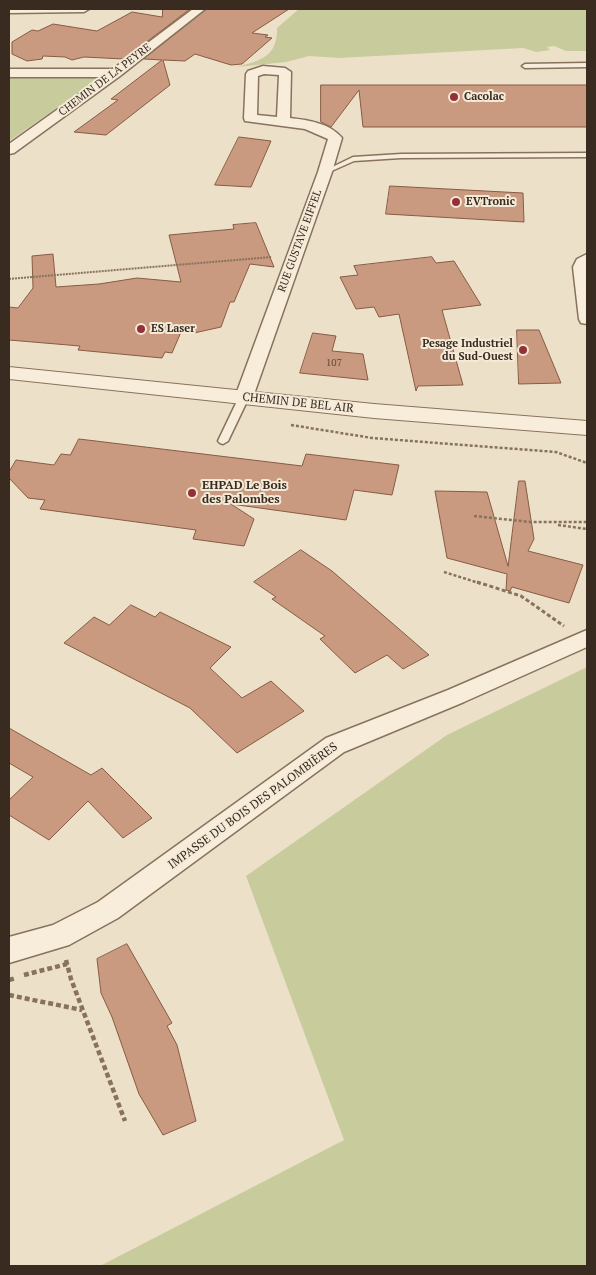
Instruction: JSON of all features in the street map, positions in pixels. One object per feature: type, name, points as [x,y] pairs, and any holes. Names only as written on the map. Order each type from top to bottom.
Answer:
[{"type":"street","points":[[9,10],[84,9]]},
{"type":"street","name":"CHEMIN DE LA PEYRE","points":[[9,150],[116,73],[200,9]]},
{"type":"street","points":[[9,73],[116,73]]},
{"type":"street","name":"RUE GUSTAVE EIFFEL","points":[[244,397],[326,172],[336,138],[328,131],[284,122]]},
{"type":"street","points":[[587,259],[582,262],[581,267],[587,319]]},
{"type":"street","name":"CHEMIN DE BEL AIR","points":[[9,373],[374,411],[587,428]]},
{"type":"street","name":"IMPASSE DU BOIS DES PALOMBIÈRES","points":[[9,950],[59,936],[108,910],[335,745],[456,696],[587,638]]},
{"type":"lane","points":[[525,66],[587,66]]},
{"type":"lane","points":[[326,172],[353,160],[400,156],[587,155]]},
{"type":"lane","points":[[223,441],[244,397]]},
{"type":"path","points":[[9,279],[295,255]]},
{"type":"path","points":[[288,425],[372,438],[556,452],[587,463]]},
{"type":"path","points":[[474,516],[587,529]]},
{"type":"path","points":[[540,523],[587,522]]},
{"type":"path","points":[[444,572],[521,596],[564,626]]},
{"type":"path","points":[[59,936],[82,1010],[125,1121]]},
{"type":"path","points":[[9,980],[67,964]]},
{"type":"path","points":[[9,995],[82,1010]]},
{"type":"green space","points":[[299,9],[587,9],[587,51],[566,51],[554,46],[547,47],[550,50],[536,52],[523,48],[339,58],[309,56],[286,62],[236,67],[259,60],[271,52],[277,28]]},
{"type":"green space","points":[[83,75],[101,77],[9,141],[9,76]]},
{"type":"green space","points":[[587,667],[587,1266],[100,1266],[344,1140],[246,876],[447,735]]},
{"type":"building","points":[[163,9],[190,9],[124,59],[84,57],[72,60],[65,57],[43,56],[42,59],[27,61],[12,54],[12,42],[32,30],[38,31],[53,24],[97,31],[132,12],[162,17]]},
{"type":"building","points":[[207,9],[289,9],[252,33],[268,35],[265,37],[272,38],[242,64],[231,65],[195,54],[185,61],[163,60],[170,85],[106,135],[74,132],[118,100],[111,99],[162,60],[144,59]]},
{"type":"building","name":"Cacolac","points":[[321,85],[587,85],[587,127],[363,127],[359,90],[331,127],[321,122]]},
{"type":"building","points":[[239,137],[271,141],[251,187],[215,185]]},
{"type":"building","name":"EVTronic","points":[[390,186],[523,193],[524,222],[386,214]]},
{"type":"building","points":[[256,223],[274,267],[250,264],[234,302],[230,302],[221,327],[194,333],[181,332],[172,353],[165,352],[162,358],[78,350],[80,346],[9,340],[9,307],[18,308],[33,288],[32,256],[53,254],[56,287],[99,284],[137,278],[181,282],[169,235],[234,229],[233,225]]},
{"type":"building","points":[[432,257],[436,263],[454,261],[481,305],[442,310],[463,385],[418,386],[416,391],[399,314],[379,317],[374,307],[356,309],[340,277],[358,275],[354,266]]},
{"type":"building","name":"Pesage Industriel du Sud-Ouest","points":[[517,330],[539,330],[561,383],[519,384]]},
{"type":"building","points":[[313,333],[336,336],[332,351],[363,354],[368,380],[300,373]]},
{"type":"building","name":"EHPAD Le Bois des Palombes","points":[[79,439],[302,466],[306,454],[399,465],[392,495],[354,490],[346,520],[231,504],[254,519],[244,546],[193,539],[196,530],[40,509],[45,500],[28,498],[9,478],[9,472],[16,460],[54,465],[61,454],[70,455]]},
{"type":"building","points":[[519,481],[525,481],[534,539],[528,551],[583,565],[569,603],[512,587],[510,591],[506,590],[507,574],[447,558],[435,491],[487,492],[508,566]]},
{"type":"building","points":[[301,550],[332,571],[429,655],[403,669],[387,655],[355,673],[320,639],[325,636],[272,599],[276,597],[254,582]]},
{"type":"building","points":[[131,605],[155,617],[160,612],[231,647],[210,668],[242,698],[271,681],[304,711],[237,753],[190,708],[64,643],[94,617],[109,625]]},
{"type":"building","points":[[9,728],[91,775],[102,768],[152,818],[123,838],[88,801],[49,840],[9,815],[9,800],[33,777],[9,763]]},
{"type":"building","points":[[127,944],[172,1023],[167,1026],[177,1045],[196,1121],[163,1135],[139,1094],[112,1017],[101,993],[97,959]]},
{"type":"place","name":"Cacolac","points":[[454,97]]},
{"type":"place","name":"EVTronic","points":[[456,202]]},
{"type":"place","name":"ES Laser","points":[[141,329]]},
{"type":"place","name":"Pesage Industriel du Sud-Ouest","points":[[523,350]]},
{"type":"place","name":"EHPAD Le Bois des Palombes","points":[[192,493]]}]
